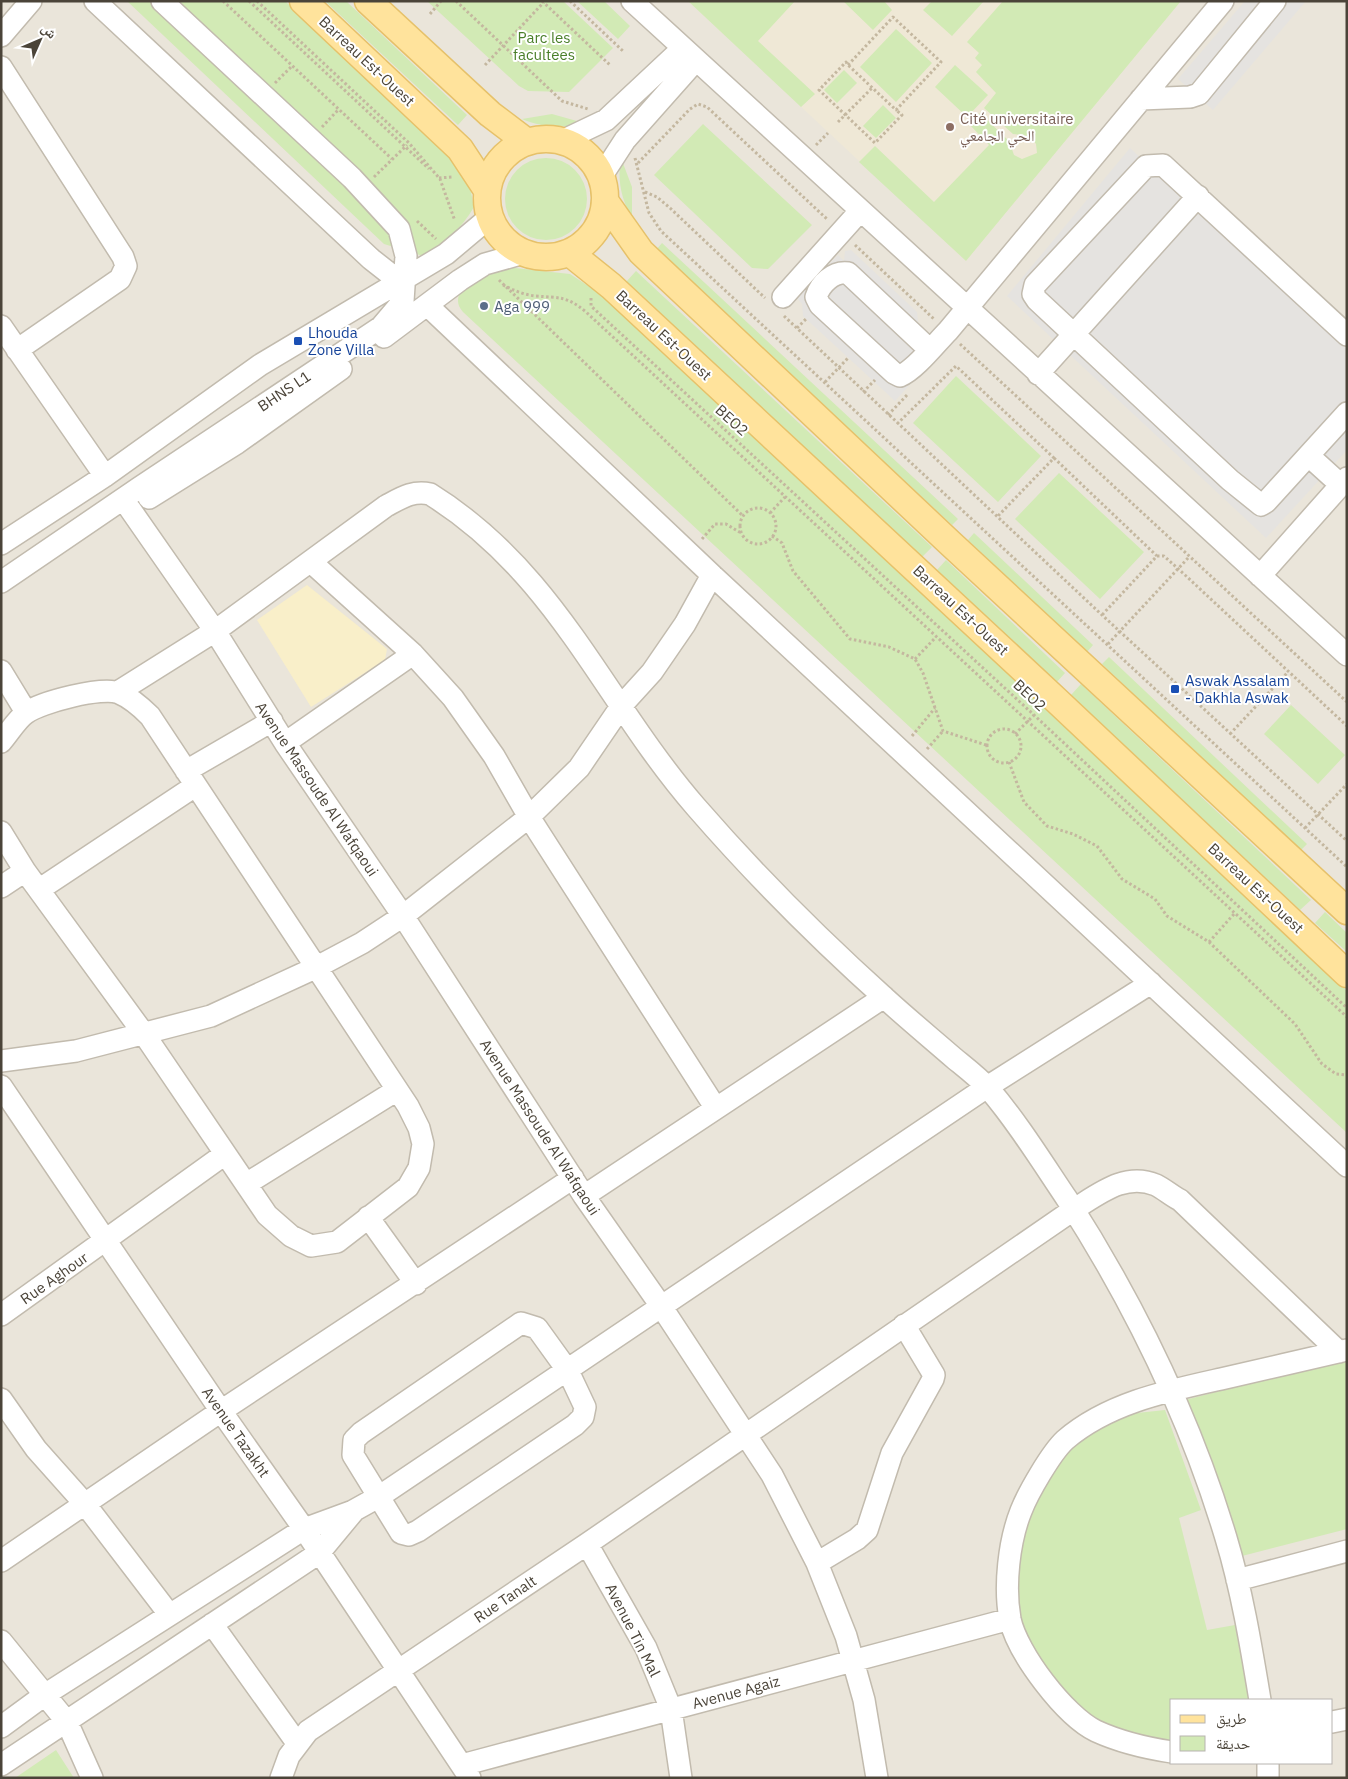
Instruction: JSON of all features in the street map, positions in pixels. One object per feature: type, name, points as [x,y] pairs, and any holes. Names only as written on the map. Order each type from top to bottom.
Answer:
[{"type":"main road","name":"Barreau Est-Ouest","points":[[303,1],[460,149],[483,181]]},
{"type":"main road","points":[[368,1],[490,114],[527,142]]},
{"type":"main road","points":[[604,189],[603,214],[579,260],[524,253],[503,239],[490,217],[483,181],[492,174],[500,160],[512,149],[527,142],[551,139],[562,141],[575,146],[586,154],[641,252],[1347,911]]},
{"type":"main road","name":"Barreau Est-Ouest","points":[[579,260],[950,600],[1347,974]]},
{"type":"street","points":[[1,36],[31,1]]},
{"type":"street","points":[[95,1],[371,259],[402,279]]},
{"type":"street","name":"BHNS L1","points":[[1,582],[381,327],[403,300],[399,249],[396,235],[387,219],[155,1]]},
{"type":"street","name":"BHNS L1","points":[[1,571],[386,314],[402,279],[404,241],[399,229],[352,178],[162,1]]},
{"type":"street","points":[[632,1],[965,308],[1347,655]]},
{"type":"street","points":[[930,350],[848,273],[840,272],[833,275],[818,290],[816,297],[819,304],[894,373],[900,376],[906,374],[930,350],[948,332],[965,308],[1223,1]]},
{"type":"street","points":[[1141,99],[1190,97],[1199,94],[1275,1]]},
{"type":"street","points":[[604,189],[625,140],[689,54]]},
{"type":"street","points":[[562,141],[606,120],[689,54]]},
{"type":"street","points":[[1,66],[123,257],[126,266],[120,279],[17,350]]},
{"type":"street","points":[[1347,335],[1163,165],[1146,166],[1035,285],[1033,294],[1037,300],[1255,502],[1261,505],[1266,502],[1347,413]]},
{"type":"street","points":[[1038,374],[1198,196]]},
{"type":"street","points":[[777,303],[860,211]]},
{"type":"street","points":[[1,544],[105,476],[245,374],[446,254],[490,217]]},
{"type":"street","points":[[1,597],[130,509],[237,443],[460,280],[485,264],[524,253]]},
{"type":"street","points":[[427,305],[907,757],[1347,1166]]},
{"type":"street","points":[[1,326],[105,476]]},
{"type":"street","points":[[1260,576],[1344,482],[1309,456]]},
{"type":"street","points":[[118,692],[215,631],[386,506],[403,497],[420,492],[430,494],[488,539],[516,564],[550,602],[664,769],[722,837],[748,865],[884,998],[987,1087],[1037,1154],[1073,1210],[1141,1325],[1171,1390],[1203,1470],[1227,1540],[1244,1608],[1260,1699]]},
{"type":"street","name":"Avenue Massoude Al Wafqaoui","points":[[130,509],[215,631],[285,743],[403,916],[579,1187],[747,1434],[777,1484],[817,1563],[855,1661],[878,1778]]},
{"type":"street","points":[[311,562],[412,654],[453,698],[494,756],[529,817],[715,1107]]},
{"type":"street","points":[[1,1061],[76,1051],[211,1016],[315,968],[362,943],[403,916],[529,817],[579,768],[622,705],[652,672],[685,624],[712,574]]},
{"type":"street","points":[[285,743],[412,654]]},
{"type":"street","points":[[1,671],[26,712]]},
{"type":"street","points":[[1,742],[26,712],[97,690],[118,692],[136,703],[150,716],[397,1090],[419,1128],[422,1144],[418,1168],[408,1187],[337,1242],[311,1246],[291,1236],[267,1215],[144,1034],[40,889],[25,871],[1,832]]},
{"type":"street","points":[[40,889],[272,721]]},
{"type":"street","points":[[1,886],[25,871]]},
{"type":"street","points":[[1,1727],[46,1694],[304,1529],[353,1511],[380,1496],[987,1087],[1151,983]]},
{"type":"street","points":[[1,1561],[221,1411],[416,1284],[715,1107],[884,998]]},
{"type":"street","name":"Avenue Tazakht","points":[[1,1086],[221,1411],[304,1529],[466,1771]]},
{"type":"street","points":[[246,1184],[397,1090]]},
{"type":"street","name":"Rue Aghour","points":[[1,1315],[225,1154]]},
{"type":"street","name":"Rue Tanalt","points":[[281,1778],[289,1756],[308,1731],[587,1544],[1073,1210],[1118,1183],[1136,1181],[1156,1186],[1180,1200],[1343,1351]]},
{"type":"street","points":[[368,1217],[416,1284]]},
{"type":"street","points":[[526,1322],[537,1328],[568,1371],[584,1402],[585,1412],[579,1422],[418,1531],[409,1535],[398,1530],[380,1496],[353,1455],[352,1445],[357,1436],[510,1328],[526,1322]]},
{"type":"street","points":[[817,1563],[857,1539],[867,1530],[892,1453],[933,1379],[934,1375],[904,1325]]},
{"type":"street","points":[[1170,1752],[1139,1747],[1094,1730],[1061,1704],[1029,1661],[1010,1619],[1008,1569],[1015,1528],[1029,1491],[1064,1441],[1114,1408],[1171,1390],[1343,1351]]},
{"type":"street","points":[[1,1399],[36,1449],[85,1504],[169,1614]]},
{"type":"street","points":[[1,1765],[319,1553],[353,1511]]},
{"type":"street","name":"Avenue Tin Mal","points":[[587,1544],[646,1648],[671,1710],[681,1778]]},
{"type":"street","points":[[1237,1580],[1347,1551]]},
{"type":"street","name":"Avenue Agaiz","points":[[466,1771],[671,1710],[1010,1619]]},
{"type":"street","points":[[212,1624],[297,1743]]},
{"type":"street","points":[[1,1641],[67,1722],[92,1778]]},
{"type":"street","points":[[1333,1722],[1347,1719]]},
{"type":"street","points":[[1268,1764],[1268,1778]]},
{"type":"path","points":[[223,1],[392,159]]},
{"type":"path","points":[[249,1],[408,144],[440,179],[483,181]]},
{"type":"path","points":[[430,14],[441,1]]},
{"type":"path","points":[[456,1],[562,101],[575,104]]},
{"type":"path","points":[[570,1],[624,52]]},
{"type":"path","points":[[485,65],[543,2],[611,66]]},
{"type":"path","points":[[848,65],[894,17],[941,62],[896,110]]},
{"type":"path","points":[[846,62],[848,65],[902,115],[875,143],[819,90],[846,62]]},
{"type":"path","points":[[272,86],[292,66]]},
{"type":"path","points":[[838,122],[872,88]]},
{"type":"path","points":[[638,163],[690,109],[698,104],[707,107],[1347,702]]},
{"type":"path","points":[[319,130],[339,109]]},
{"type":"path","points":[[625,140],[638,163],[649,213],[661,231],[1347,867]]},
{"type":"path","points":[[372,179],[408,144]]},
{"type":"path","points":[[644,192],[657,197],[777,303],[838,368],[897,424],[1119,632],[1347,841]]},
{"type":"path","name":"BEO2","points":[[579,260],[592,306],[1347,1008]]},
{"type":"path","points":[[743,516],[503,285],[535,296],[550,296],[573,301],[1347,1017]]},
{"type":"path","points":[[826,382],[862,343]]},
{"type":"path","points":[[897,424],[956,366],[1158,556],[1164,556],[1347,726]]},
{"type":"path","points":[[996,517],[1054,458]]},
{"type":"path","points":[[770,513],[785,497]]},
{"type":"path","points":[[759,508],[770,513],[776,524],[772,536],[762,543],[756,544],[745,539],[740,528],[743,516],[747,511],[759,508]]},
{"type":"path","points":[[690,553],[715,524],[726,524],[742,534]]},
{"type":"path","points":[[772,536],[782,543],[793,571],[850,639],[889,647],[915,659],[943,730]]},
{"type":"path","points":[[1102,616],[1158,556]]},
{"type":"path","points":[[1108,644],[1189,557]]},
{"type":"path","points":[[915,659],[936,637]]},
{"type":"path","points":[[1230,734],[1288,672]]},
{"type":"path","points":[[907,757],[935,708]]},
{"type":"path","points":[[1015,734],[1034,715]]},
{"type":"path","points":[[907,757],[943,730]]},
{"type":"path","points":[[943,730],[986,745]]},
{"type":"path","points":[[997,730],[1009,730],[1015,734],[1021,748],[1014,760],[1003,764],[990,756],[986,745],[989,738],[997,730]]},
{"type":"path","points":[[1009,762],[1024,802],[1047,826],[1073,834],[1097,846],[1122,879],[1154,899],[1167,916],[1209,942],[1295,1024],[1322,1064],[1336,1074],[1347,1075]]},
{"type":"path","points":[[1305,828],[1347,784]]},
{"type":"path","points":[[1209,942],[1234,914]]},
{"type":"shaded area","points":[[1,1],[1347,1],[1347,1778],[1,1778]]},
{"type":"shaded area","name":"Cité universitaire الحي الجامعي","points":[[688,1],[1181,1],[966,261]]},
{"type":"shaded area","points":[[1245,1],[1306,1],[1213,110],[1178,79]]},
{"type":"shaded area","points":[[1130,148],[1347,349],[1347,450],[1266,538],[1007,296]]},
{"type":"shaded area","points":[[851,250],[917,312],[919,329],[925,334],[933,333],[949,341],[895,401],[803,316],[802,304],[796,297],[838,255],[844,261],[845,251]]},
{"type":"green space","points":[[127,1],[285,1],[434,140],[469,182],[474,207],[452,235],[423,256],[384,244]]},
{"type":"green space","points":[[325,1],[346,1],[467,115],[458,125]]},
{"type":"green space","name":"Parc les facultees","points":[[427,1],[563,1],[613,48],[569,92],[528,91],[519,86]]},
{"type":"green space","points":[[577,1],[604,1],[630,26],[618,39]]},
{"type":"green space","points":[[688,1],[795,1],[758,41],[815,94],[801,107]]},
{"type":"green space","points":[[843,1],[884,1],[892,10],[873,30]]},
{"type":"green space","points":[[932,1],[984,1],[952,36],[923,10]]},
{"type":"green space","points":[[1003,1],[1181,1],[966,261],[859,162],[875,146],[934,202],[989,145],[970,125],[980,113],[1009,141],[1014,155],[1022,159],[1037,153],[1036,144],[1030,136],[1013,134],[984,108],[996,93],[976,72],[982,65],[975,58],[979,53],[967,42]]},
{"type":"green space","points":[[896,29],[932,63],[896,102],[860,67]]},
{"type":"green space","points":[[955,65],[988,95],[967,117],[935,87]]},
{"type":"green space","points":[[844,70],[857,83],[837,103],[824,90]]},
{"type":"green space","points":[[883,105],[896,118],[876,138],[863,126]]},
{"type":"green space","points":[[552,114],[584,123],[553,126],[537,124],[522,119]]},
{"type":"green space","points":[[703,124],[812,225],[768,269],[752,268],[654,175]]},
{"type":"green space","points":[[546,158],[562,161],[575,170],[584,183],[587,199],[584,215],[575,228],[562,237],[546,240],[530,237],[517,228],[508,215],[505,199],[508,183],[517,170],[530,161]]},
{"type":"green space","points":[[621,158],[632,187],[632,218],[625,204],[621,189],[619,174]]},
{"type":"green space","points":[[662,243],[958,519],[952,525],[656,250]]},
{"type":"green space","points":[[506,267],[570,274],[605,297],[1347,991],[1347,1133],[463,312],[458,304],[459,296],[463,289],[479,277]]},
{"type":"green space","points":[[636,271],[932,547],[922,557],[626,282]]},
{"type":"green space","points":[[956,376],[1041,456],[998,502],[913,423]]},
{"type":"green space","points":[[1059,473],[1144,552],[1100,599],[1015,519]]},
{"type":"green space","points":[[974,533],[1093,645],[1087,652],[968,540]]},
{"type":"green space","points":[[946,560],[1065,673],[1056,683],[937,570]]},
{"type":"green space","points":[[1109,657],[1307,844],[1300,851],[1102,664]]},
{"type":"green space","points":[[1081,684],[1311,900],[1300,910],[1071,695]]},
{"type":"green space","points":[[1291,705],[1345,755],[1318,784],[1264,734]]},
{"type":"green space","points":[[1325,912],[1347,933],[1347,952],[1315,923]]},
{"type":"green space","points":[[1347,1358],[1347,1529],[1242,1556],[1185,1400]]},
{"type":"green space","points":[[1165,1410],[1201,1510],[1179,1518],[1207,1630],[1235,1625],[1249,1699],[1170,1699],[1170,1743],[1120,1735],[1083,1713],[1045,1669],[1019,1619],[1015,1570],[1023,1533],[1041,1490],[1070,1450],[1097,1427],[1137,1413]]},
{"type":"green space","points":[[56,1750],[74,1778],[15,1778]]},
{"type":"sand","points":[[307,585],[387,649],[385,660],[311,707],[257,620]]},
{"type":"place","name":"Cité universitaire الحي الجامعي","points":[[950,127]]},
{"type":"place","name":"Aga 999","points":[[484,306]]},
{"type":"place","name":"Lhouda Zone Villa","points":[[298,341]]},
{"type":"place","name":"Aswak Assalam - Dakhla Aswak","points":[[1175,689]]}]
